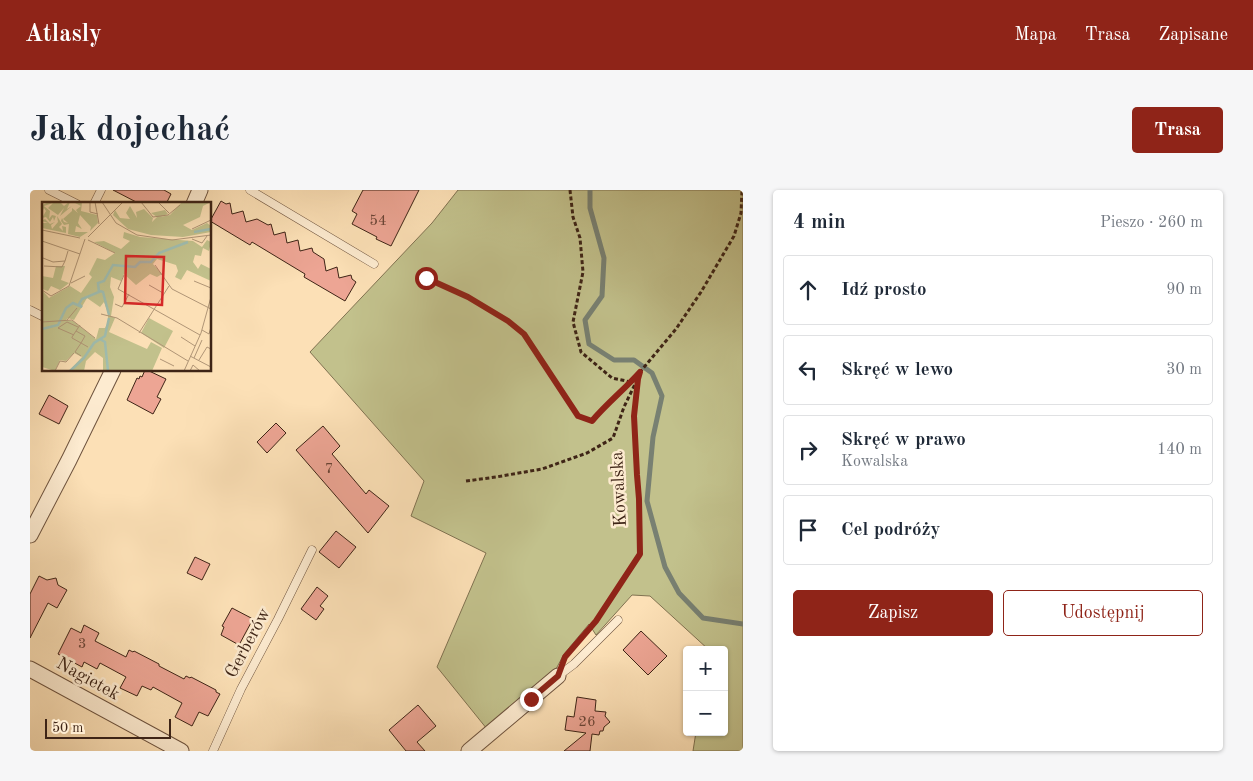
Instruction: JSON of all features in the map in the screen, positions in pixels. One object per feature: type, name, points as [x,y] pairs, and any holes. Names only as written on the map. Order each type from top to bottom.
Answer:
[{"type":"street","points":[[195,202],[200,190]]},
{"type":"street","points":[[30,535],[113,371]]},
{"type":"street","name":"Nagietek","points":[[30,669],[181,751]]},
{"type":"street","points":[[469,751],[558,676]]},
{"type":"lane","points":[[49,190],[74,202]]},
{"type":"lane","points":[[95,202],[101,190]]},
{"type":"lane","points":[[250,190],[374,264]]},
{"type":"lane","points":[[30,310],[42,316]]},
{"type":"lane","name":"Gerberów","points":[[213,751],[241,689],[312,550]]},
{"type":"lane","points":[[558,676],[574,664],[618,620]]},
{"type":"path","points":[[570,190],[573,217],[580,238],[583,272],[573,322],[581,352],[612,378],[631,382]]},
{"type":"path","name":"Kowalska","points":[[584,635],[596,621],[640,554],[634,416],[640,372],[681,321],[701,292],[734,236],[741,213],[742,190]]},
{"type":"path","points":[[426,278],[468,297],[508,321],[524,334],[578,416],[592,421],[640,372]]},
{"type":"path","points":[[466,481],[542,469],[588,453],[613,438],[624,407],[638,379]]},
{"type":"shaded area","points":[[458,190],[743,190],[743,751],[693,751],[695,736],[728,736],[728,646],[705,646],[650,596],[632,595],[596,635],[589,624],[564,654],[556,669],[487,729],[437,667],[486,553],[411,516],[424,481],[310,352],[432,223]]},
{"type":"building","points":[[113,190],[164,190],[171,194],[167,202],[136,202]]},
{"type":"building","points":[[363,190],[419,190],[391,246],[352,224],[357,214],[352,211]]},
{"type":"building","points":[[221,201],[226,204],[230,203],[232,214],[243,211],[246,222],[257,219],[268,225],[271,224],[274,235],[285,232],[287,243],[298,240],[300,251],[312,248],[313,252],[324,259],[326,271],[337,267],[339,278],[351,275],[352,279],[356,282],[345,301],[304,277],[305,274],[252,242],[250,245],[211,222]]},
{"type":"building","points":[[145,371],[149,371],[166,379],[157,397],[161,399],[153,414],[127,400],[137,378],[142,377]]},
{"type":"building","points":[[49,395],[68,406],[59,424],[39,414]]},
{"type":"building","points":[[276,423],[286,433],[267,453],[257,442]]},
{"type":"building","points":[[323,426],[340,446],[332,454],[366,494],[369,490],[389,506],[368,533],[296,450]]},
{"type":"building","points":[[336,531],[356,547],[339,568],[319,552]]},
{"type":"building","points":[[195,557],[210,564],[202,580],[187,573]]},
{"type":"building","points":[[39,576],[47,580],[56,578],[58,585],[67,590],[57,608],[48,603],[30,638],[30,594]]},
{"type":"building","points":[[317,587],[328,596],[320,606],[324,609],[316,620],[301,609]]},
{"type":"building","points":[[232,608],[253,619],[239,645],[221,635],[224,627],[222,626]]},
{"type":"building","points":[[84,625],[99,633],[95,641],[126,657],[129,650],[134,651],[184,679],[186,676],[191,677],[216,690],[220,694],[208,716],[199,712],[192,726],[175,717],[182,703],[153,687],[151,690],[142,686],[137,696],[120,688],[126,677],[100,663],[97,669],[84,662],[82,667],[58,654],[71,628],[81,633]]},
{"type":"building","points":[[641,631],[667,656],[648,675],[623,650]]},
{"type":"building","points":[[577,697],[596,700],[595,711],[606,712],[605,716],[610,722],[604,727],[603,731],[600,731],[599,735],[592,734],[590,751],[564,751],[586,733],[565,730],[567,716],[574,717]]},
{"type":"building","points":[[418,705],[436,726],[417,742],[425,751],[406,751],[389,730]]},
{"type":"waterway","points":[[590,190],[590,208],[604,258],[602,296],[585,320],[589,344],[614,360],[634,360],[652,373],[662,396],[653,437],[647,501],[665,567],[679,593],[703,618],[743,624]]},
{"type":"route","points":[[426,278],[468,297],[508,321],[524,334],[578,416],[592,421],[640,372],[634,416],[640,554],[596,621],[565,657],[558,676],[531,699]]}]
